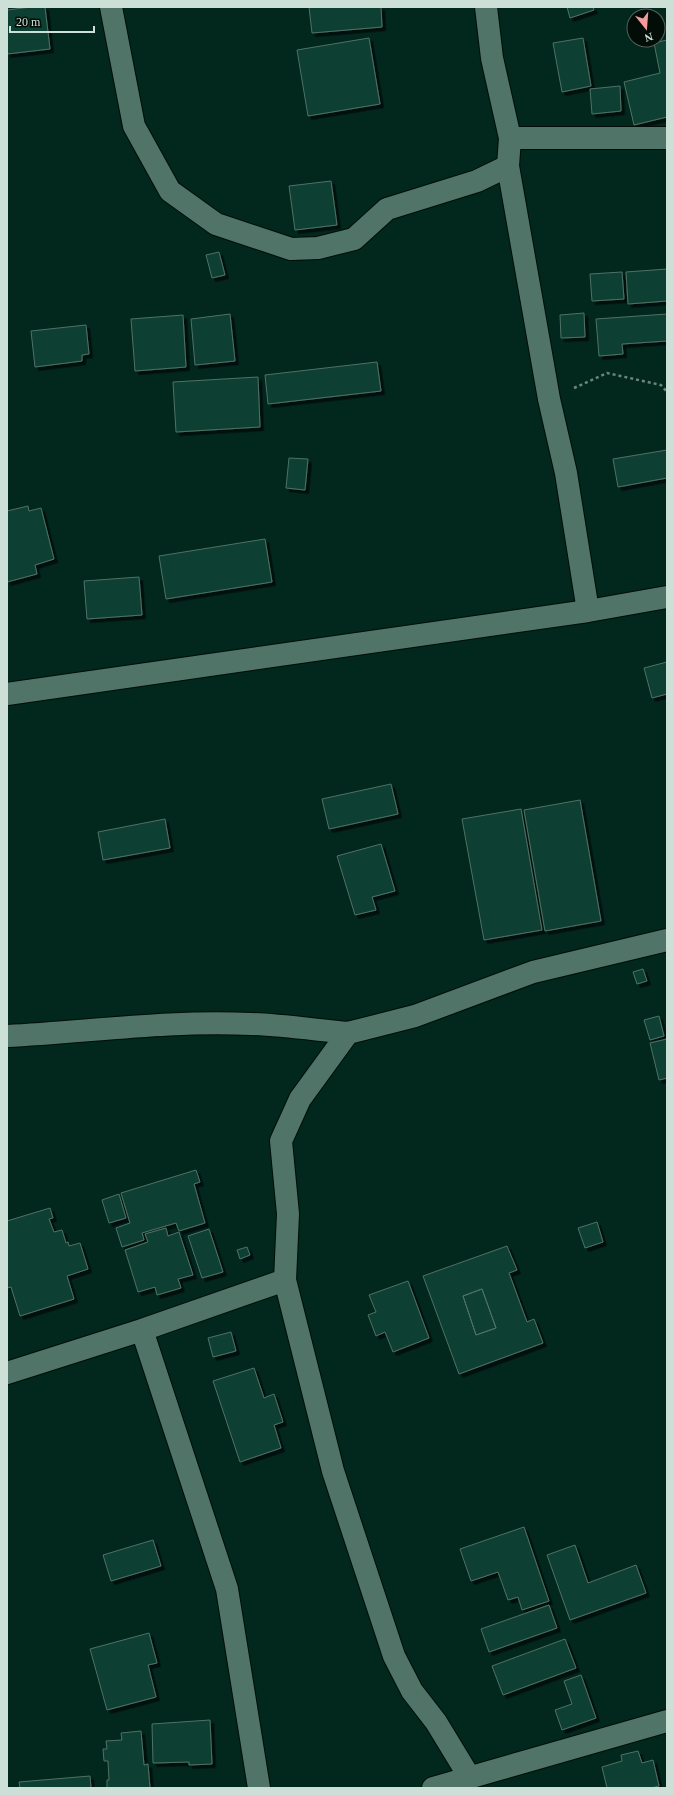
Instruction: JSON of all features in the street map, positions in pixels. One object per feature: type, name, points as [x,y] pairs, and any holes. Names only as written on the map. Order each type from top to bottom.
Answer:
[{"type":"street","points":[[111,7],[134,126],[170,191],[216,224],[291,248],[318,248],[354,239],[387,209],[477,181],[508,166]]},
{"type":"street","points":[[486,7],[492,58],[510,138],[508,166],[550,399],[566,473],[588,611]]},
{"type":"street","points":[[510,138],[667,138]]},
{"type":"street","points":[[7,694],[588,611],[667,597]]},
{"type":"street","points":[[7,1036],[66,1033],[159,1025],[250,1024],[348,1033],[415,1016],[533,972],[667,940]]},
{"type":"street","points":[[348,1033],[300,1099],[281,1141],[288,1214],[285,1280],[333,1471],[394,1656],[412,1691],[436,1722],[470,1778]]},
{"type":"street","points":[[7,1373],[142,1330],[285,1280]]},
{"type":"street","points":[[142,1330],[227,1589],[259,1788]]},
{"type":"street","points":[[433,1788],[667,1721]]},
{"type":"path","points":[[550,399],[607,373],[660,385],[667,392]]},
{"type":"building","points":[[45,7],[50,49],[7,54],[7,10]]},
{"type":"building","points":[[309,7],[381,7],[382,27],[312,33]]},
{"type":"building","points":[[567,7],[593,7],[594,10],[570,18]]},
{"type":"building","points":[[369,38],[380,104],[308,116],[297,50]]},
{"type":"building","points":[[583,38],[591,86],[562,92],[553,43]]},
{"type":"building","points":[[666,40],[667,117],[634,125],[624,82],[660,73],[655,48],[666,48]]},
{"type":"building","points":[[620,86],[621,111],[592,114],[590,89]]},
{"type":"building","points":[[331,181],[337,225],[295,230],[289,186]]},
{"type":"building","points":[[219,252],[225,275],[212,278],[206,255]]},
{"type":"building","points":[[667,269],[667,301],[628,304],[626,272]]},
{"type":"building","points":[[622,272],[624,299],[592,301],[590,274]]},
{"type":"building","points":[[584,313],[585,337],[561,338],[560,315]]},
{"type":"building","points":[[230,314],[235,361],[195,365],[191,319]]},
{"type":"building","points":[[667,314],[667,341],[622,344],[623,354],[599,356],[596,319]]},
{"type":"building","points":[[183,315],[186,367],[135,371],[131,319]]},
{"type":"building","points":[[86,325],[89,354],[82,355],[82,361],[35,367],[31,331]]},
{"type":"building","points":[[377,362],[381,391],[268,404],[265,375]]},
{"type":"building","points":[[258,377],[260,427],[176,432],[173,382]]},
{"type":"building","points":[[667,450],[667,478],[618,487],[613,459]]},
{"type":"building","points":[[289,458],[308,459],[305,490],[286,488]]},
{"type":"building","points":[[28,506],[29,511],[41,508],[54,559],[35,565],[37,574],[7,582],[7,511]]},
{"type":"building","points":[[265,539],[272,582],[166,599],[159,556]]},
{"type":"building","points":[[139,577],[142,615],[87,619],[84,581]]},
{"type":"building","points":[[667,662],[667,694],[652,698],[644,668]]},
{"type":"building","points":[[391,784],[398,814],[329,829],[322,799]]},
{"type":"building","points":[[580,800],[601,921],[545,931],[524,810]]},
{"type":"building","points":[[521,809],[542,930],[484,940],[462,819]]},
{"type":"building","points":[[165,819],[170,848],[103,860],[98,832]]},
{"type":"building","points":[[381,844],[395,891],[372,897],[376,910],[355,915],[337,856]]},
{"type":"building","points":[[643,969],[647,981],[637,984],[633,972]]},
{"type":"building","points":[[659,1016],[664,1036],[650,1040],[644,1020]]},
{"type":"building","points":[[667,1039],[667,1078],[659,1080],[650,1043]]},
{"type":"building","points":[[196,1170],[200,1182],[194,1184],[205,1223],[179,1231],[176,1223],[142,1233],[144,1240],[122,1247],[116,1228],[130,1223],[121,1193]]},
{"type":"building","points":[[119,1194],[126,1218],[109,1223],[102,1200]]},
{"type":"building","points":[[50,1208],[53,1218],[49,1219],[54,1232],[62,1230],[66,1243],[68,1242],[69,1246],[80,1243],[88,1269],[67,1276],[74,1299],[20,1316],[11,1287],[7,1288],[7,1221]]},
{"type":"building","points":[[597,1222],[603,1242],[585,1248],[578,1228]]},
{"type":"building","points":[[166,1228],[168,1236],[179,1232],[193,1275],[178,1279],[181,1288],[157,1295],[155,1287],[138,1292],[125,1250],[148,1242],[145,1234]]},
{"type":"building","points":[[209,1229],[223,1272],[202,1278],[188,1236]]},
{"type":"building","points":[[507,1246],[517,1270],[509,1273],[527,1322],[534,1319],[543,1343],[459,1374],[423,1276]],"holes":[[[482,1289],[496,1328],[476,1335],[463,1296]]]},
{"type":"building","points":[[247,1247],[250,1255],[240,1259],[237,1250]]},
{"type":"building","points":[[408,1281],[429,1338],[393,1352],[385,1332],[376,1336],[368,1315],[376,1312],[369,1295]]},
{"type":"building","points":[[482,1289],[496,1328],[476,1335],[463,1296]]},
{"type":"building","points":[[231,1332],[236,1351],[213,1357],[208,1338]]},
{"type":"building","points":[[254,1368],[264,1398],[274,1394],[283,1422],[274,1425],[281,1448],[240,1462],[213,1381]]},
{"type":"building","points":[[524,1527],[549,1601],[522,1610],[518,1597],[508,1600],[498,1572],[471,1581],[460,1549]]},
{"type":"building","points":[[153,1540],[161,1566],[111,1581],[103,1555]]},
{"type":"building","points":[[575,1545],[588,1583],[636,1565],[646,1593],[570,1620],[547,1555]]},
{"type":"building","points":[[549,1605],[557,1628],[489,1652],[481,1629]]},
{"type":"building","points":[[149,1633],[157,1663],[148,1665],[156,1697],[107,1710],[90,1649]]},
{"type":"building","points":[[565,1639],[576,1668],[503,1695],[492,1666]]},
{"type":"building","points":[[581,1675],[596,1718],[562,1730],[555,1710],[572,1704],[564,1681]]},
{"type":"building","points":[[210,1720],[212,1764],[189,1765],[189,1762],[153,1763],[152,1724]]},
{"type":"building","points":[[141,1731],[144,1765],[148,1764],[150,1788],[107,1788],[107,1780],[109,1780],[108,1761],[104,1761],[103,1749],[107,1749],[106,1741],[122,1740],[121,1733]]},
{"type":"building","points":[[638,1751],[642,1763],[653,1760],[659,1786],[651,1788],[607,1788],[602,1767],[622,1761],[621,1755]]},
{"type":"building","points":[[90,1776],[91,1788],[20,1788],[19,1782]]}]
